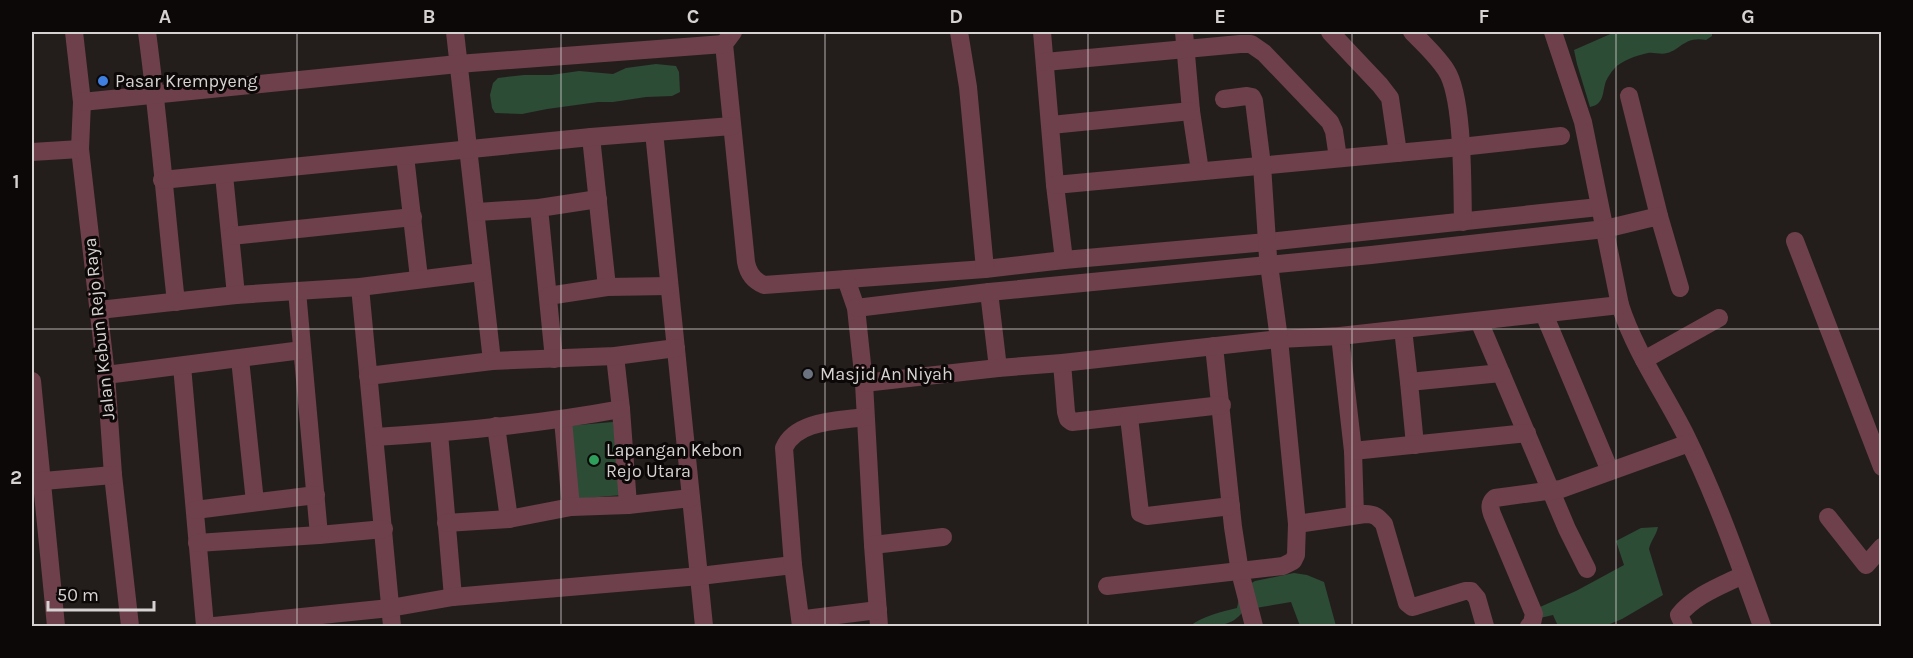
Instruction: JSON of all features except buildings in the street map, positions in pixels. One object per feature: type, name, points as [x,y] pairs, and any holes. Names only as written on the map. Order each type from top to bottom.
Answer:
[{"type":"street","name":"Jalan Kebun Rejo Raya","points":[[74,32],[82,102],[80,149],[106,375],[113,475],[130,627]]},
{"type":"street","points":[[147,32],[156,94],[162,180],[176,302]]},
{"type":"street","points":[[455,32],[492,361]]},
{"type":"street","points":[[959,32],[968,87],[986,269]]},
{"type":"street","points":[[1042,32],[1064,260]]},
{"type":"street","points":[[1330,32],[1390,98],[1398,153]]},
{"type":"street","points":[[1412,32],[1443,66],[1454,89],[1461,147],[1463,222]]},
{"type":"street","points":[[1553,32],[1583,122],[1620,305],[1628,330],[1689,443],[1738,558],[1762,627]]},
{"type":"street","points":[[82,102],[729,38],[732,126],[746,262],[752,277],[760,284],[769,286],[986,269],[1599,207]]},
{"type":"street","points":[[1045,62],[1185,40],[1251,44],[1282,71],[1333,125],[1338,158]]},
{"type":"street","points":[[1185,40],[1191,111],[1200,171]]},
{"type":"street","points":[[1107,586],[1283,566],[1293,561],[1297,550],[1297,524],[1254,102],[1252,97],[1247,96],[1224,99]]},
{"type":"street","points":[[1629,96],[1659,216],[1680,288]]},
{"type":"street","points":[[1051,125],[1191,111]]},
{"type":"street","points":[[162,180],[591,137],[732,126]]},
{"type":"street","points":[[654,132],[704,627]]},
{"type":"street","points":[[1055,185],[1561,136]]},
{"type":"street","points":[[591,137],[607,287]]},
{"type":"street","points":[[32,152],[80,149]]},
{"type":"street","points":[[405,156],[419,278]]},
{"type":"street","points":[[224,175],[236,295]]},
{"type":"street","points":[[477,212],[539,208],[598,199]]},
{"type":"street","points":[[539,208],[554,359]]},
{"type":"street","points":[[856,308],[989,292],[1605,229],[1659,216]]},
{"type":"street","points":[[231,236],[413,217]]},
{"type":"street","points":[[1795,241],[1881,467]]},
{"type":"street","points":[[99,310],[236,295],[360,287],[481,272]]},
{"type":"street","points":[[846,279],[856,308],[864,383],[879,618],[803,623],[793,565],[783,456],[787,442],[795,432],[808,426],[865,417]]},
{"type":"street","points":[[548,296],[607,287],[669,286]]},
{"type":"street","points":[[360,287],[392,627]]},
{"type":"street","points":[[297,291],[320,535]]},
{"type":"street","points":[[989,292],[998,368]]},
{"type":"street","points":[[864,383],[1279,339],[1340,336],[1620,305]]},
{"type":"street","points":[[1544,314],[1610,471]]},
{"type":"street","points":[[1644,360],[1719,318]]},
{"type":"street","points":[[1479,321],[1567,529],[1587,569]]},
{"type":"street","points":[[1403,329],[1415,445]]},
{"type":"street","points":[[1340,336],[1353,451],[1355,515]]},
{"type":"street","points":[[1214,346],[1240,572],[1254,627]]},
{"type":"street","points":[[368,376],[492,361],[615,356],[676,348]]},
{"type":"street","points":[[106,375],[302,350]]},
{"type":"street","points":[[615,356],[628,505]]},
{"type":"street","points":[[240,359],[255,502]]},
{"type":"street","points":[[1062,363],[1066,412],[1070,421],[1075,423],[1222,405]]},
{"type":"street","points":[[182,366],[205,627]]},
{"type":"street","points":[[1409,382],[1501,374]]},
{"type":"street","points":[[32,381],[39,538],[56,627]]},
{"type":"street","points":[[375,437],[563,420],[621,409]]},
{"type":"street","points":[[1129,417],[1139,511],[1142,514],[1147,516],[1231,506]]},
{"type":"street","points":[[563,420],[571,507]]},
{"type":"street","points":[[496,426],[509,519]]},
{"type":"street","points":[[439,433],[453,597]]},
{"type":"street","points":[[1353,451],[1527,433]]},
{"type":"street","points":[[1529,627],[1534,614],[1492,514],[1490,504],[1495,498],[1552,491],[1689,443]]},
{"type":"street","points":[[37,482],[113,475]]},
{"type":"street","points":[[195,510],[316,495]]},
{"type":"street","points":[[446,523],[509,519],[571,507],[628,505],[691,498]]},
{"type":"street","points":[[1297,524],[1355,515],[1372,514],[1378,517],[1384,524],[1405,599],[1410,605],[1416,606],[1471,591],[1477,598],[1485,627]]},
{"type":"street","points":[[1828,517],[1866,565],[1881,547]]},
{"type":"street","points":[[197,543],[384,529]]},
{"type":"street","points":[[873,545],[943,537]]},
{"type":"street","points":[[214,627],[390,608],[453,597],[700,576],[793,565]]},
{"type":"street","points":[[1684,627],[1679,615],[1687,605],[1743,575]]},
{"type":"green space","points":[[1615,32],[1712,32],[1712,36],[1706,40],[1693,40],[1667,53],[1648,53],[1620,63],[1607,79],[1601,100],[1590,107],[1574,50]]},
{"type":"green space","points":[[656,64],[676,66],[679,72],[680,92],[672,96],[598,102],[522,114],[495,113],[492,108],[490,95],[493,83],[498,78],[579,71],[613,74],[626,68]]},
{"type":"green space","name":"Lapangan Kebon Rejo Utara","points":[[613,422],[622,495],[575,499],[566,426]]},
{"type":"green space","points":[[1658,527],[1649,549],[1663,595],[1622,619],[1605,626],[1558,626],[1553,615],[1540,618],[1540,607],[1624,565],[1616,541],[1641,528]]},
{"type":"green space","points":[[1294,573],[1307,575],[1324,582],[1336,626],[1300,626],[1291,602],[1244,610],[1233,621],[1220,625],[1190,626],[1206,617],[1237,608],[1241,589],[1255,581]]},
{"type":"place","name":"Pasar Krempyeng","points":[[103,81]]},
{"type":"place","name":"Masjid An Niyah","points":[[808,374]]},
{"type":"place","name":"Lapangan Kebon Rejo Utara","points":[[594,460]]}]
